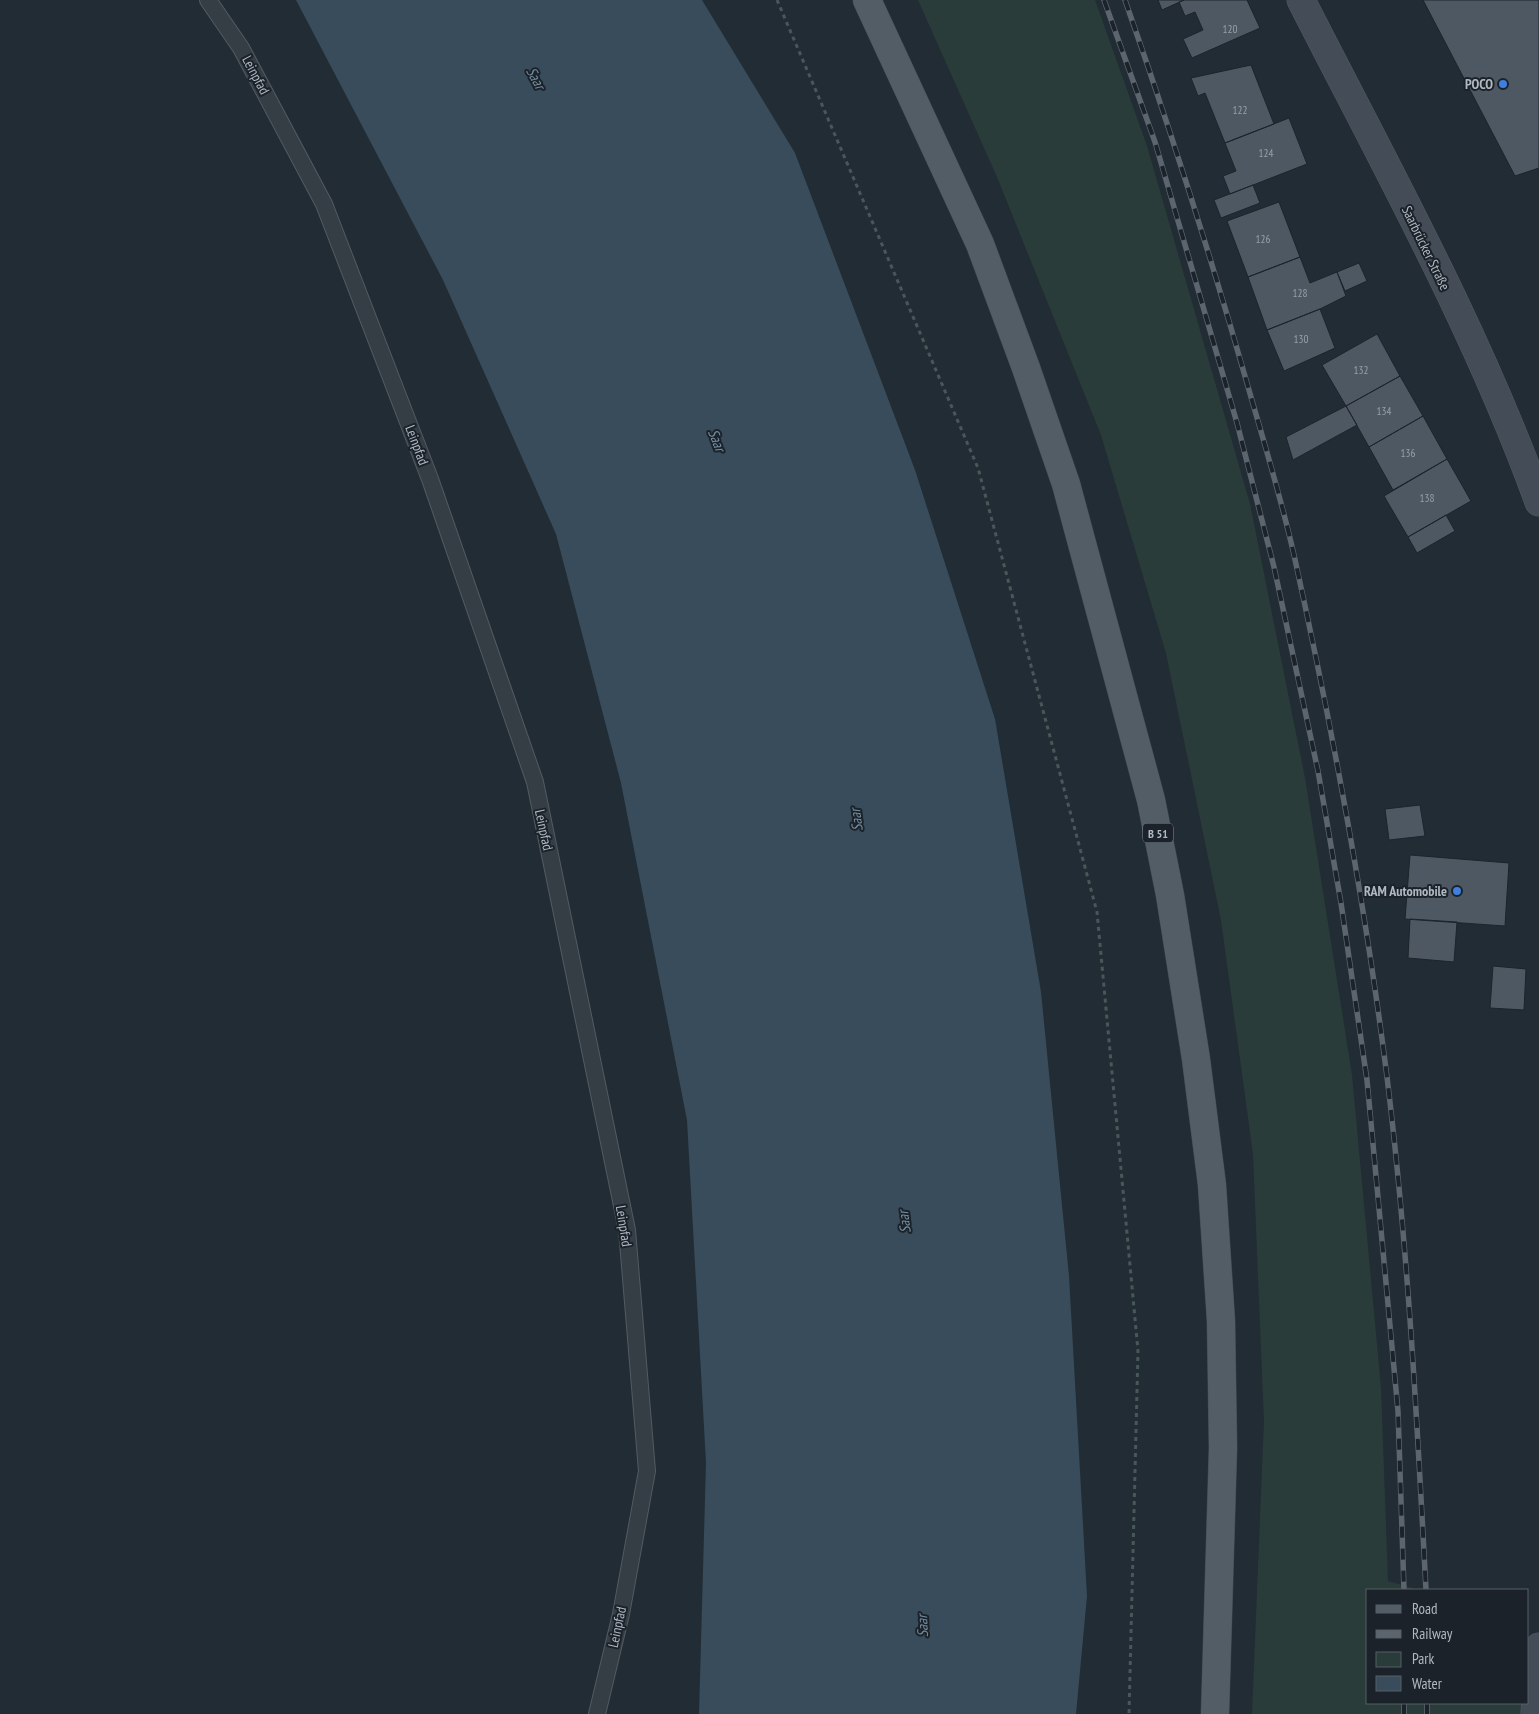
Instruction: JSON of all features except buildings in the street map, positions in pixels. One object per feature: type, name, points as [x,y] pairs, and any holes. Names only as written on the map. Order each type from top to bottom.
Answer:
[{"type":"main road","name":"B 51","points":[[867,0],[980,244],[1026,368],[1066,484],[1151,800],[1170,895],[1196,1059],[1213,1204],[1221,1321],[1223,1448],[1215,1714]]},
{"type":"street","name":"Saarbrücker Straße","points":[[1301,0],[1372,136],[1483,366],[1516,440],[1539,502]]},
{"type":"street","points":[[1535,1714],[1538,1658]]},
{"type":"lane","name":"Leinpfad","points":[[208,0],[241,48],[324,204],[430,479],[534,782],[627,1230],[647,1471],[620,1614],[597,1714]]},
{"type":"path","points":[[777,0],[978,468],[1097,912],[1138,1351],[1129,1714]]},
{"type":"green space","points":[[918,0],[1095,0],[1147,146],[1250,504],[1305,778],[1352,1075],[1381,1388],[1388,1581],[1416,1589],[1366,1589],[1366,1704],[1529,1704],[1539,1714],[1252,1714],[1264,1421],[1253,1154],[1221,920],[1166,653],[1101,435],[997,177]]},
{"type":"water","name":"Saar","points":[[296,0],[702,0],[795,153],[915,470],[995,719],[1041,992],[1069,1276],[1087,1596],[1076,1714],[699,1714],[706,1463],[687,1120],[621,783],[556,534],[443,280]]},
{"type":"railway","points":[[1104,0],[1155,142],[1237,423],[1274,567],[1318,771],[1341,903],[1367,1080],[1398,1411],[1404,1589]]},
{"type":"railway","points":[[1125,0],[1207,247],[1274,476],[1294,555],[1334,750],[1369,946],[1387,1077],[1401,1205],[1411,1334],[1426,1589]]},
{"type":"railway","points":[[1404,1704],[1404,1714]]},
{"type":"railway","points":[[1427,1704],[1427,1714]]},
{"type":"place","name":"POCO","points":[[1503,84]]},
{"type":"place","name":"RAM Automobile","points":[[1457,891]]}]
